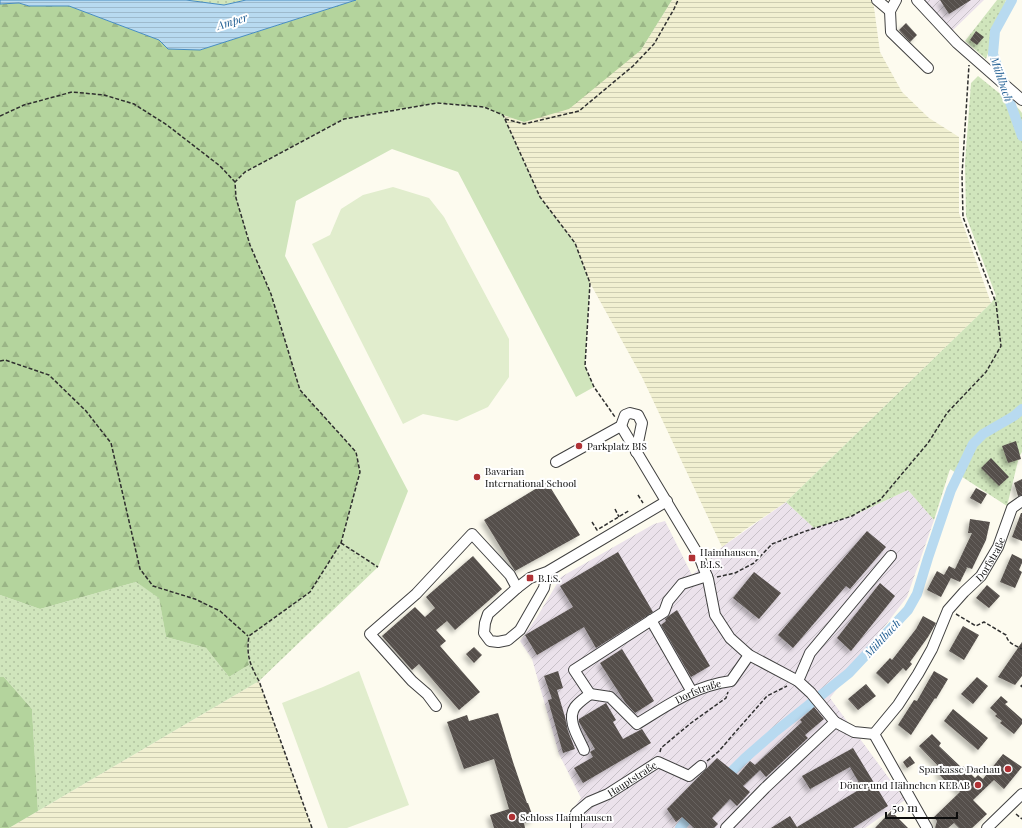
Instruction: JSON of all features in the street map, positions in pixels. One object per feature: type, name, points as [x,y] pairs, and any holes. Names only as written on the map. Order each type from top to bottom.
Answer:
[{"type":"street","points":[[877,0],[890,11]]},
{"type":"street","points":[[896,0],[890,11],[891,32],[928,68]]},
{"type":"street","points":[[916,0],[975,60],[1022,100]]},
{"type":"street","points":[[556,462],[621,426],[625,415],[630,413],[638,415],[642,424],[636,452]]},
{"type":"street","points":[[621,426],[699,556],[707,577],[715,615],[730,638],[749,655],[798,681],[811,693],[835,722],[854,732],[874,734],[927,828]]},
{"type":"street","points":[[547,572],[544,588],[520,630],[508,640],[498,642],[490,641],[484,633],[488,614],[517,588],[530,578],[547,572],[667,501]]},
{"type":"street","points":[[1012,508],[1022,501]]},
{"type":"street","points":[[1012,508],[1022,510]]},
{"type":"street","name":"Dorfstraße","points":[[874,734],[898,705],[918,674],[932,650],[948,610],[981,576],[998,547],[1012,508]]},
{"type":"street","points":[[436,706],[427,694],[412,681],[370,634],[416,594],[472,534],[510,575],[517,588]]},
{"type":"street","points":[[798,681],[810,653],[892,556]]},
{"type":"street","points":[[584,750],[573,724],[573,716],[574,708],[590,694],[574,670],[664,612],[668,601],[682,584],[707,577]]},
{"type":"street","points":[[651,620],[692,692]]},
{"type":"street","name":"Dorfstraße","points":[[590,694],[610,697],[637,724],[687,693],[719,683],[731,681],[749,655]]},
{"type":"street","points":[[726,828],[765,788],[835,722]]},
{"type":"street","name":"Hauptstraße","points":[[576,828],[576,813],[588,802],[608,794],[658,762],[689,776],[701,766]]},
{"type":"street","points":[[987,828],[1022,794]]},
{"type":"path","points":[[505,119],[524,124],[579,111],[633,66],[654,44],[678,0]]},
{"type":"path","points":[[707,577],[735,573],[754,563],[772,544],[806,530],[852,516],[880,500],[928,443],[947,413],[986,372],[1001,346],[996,303],[963,217],[962,175],[975,60]]},
{"type":"path","points":[[0,116],[24,105],[72,92],[104,95],[134,104],[160,121],[220,166],[235,182],[236,198],[250,245],[271,294],[300,390],[356,452],[360,472],[341,543],[310,592],[249,636],[247,647],[249,665],[259,681],[312,828]]},
{"type":"path","points":[[235,182],[245,172],[344,119],[437,103],[484,106],[503,115],[540,197],[575,243],[590,283],[590,312],[585,366],[594,387],[621,426]]},
{"type":"path","points":[[0,361],[5,360],[49,375],[86,411],[111,443],[140,569],[153,586],[195,599],[220,610],[249,636]]},
{"type":"path","points":[[638,495],[643,503]]},
{"type":"path","points":[[615,508],[619,517]]},
{"type":"path","points":[[592,522],[597,530],[631,510]]},
{"type":"path","points":[[341,543],[378,566]]},
{"type":"path","points":[[948,610],[976,626],[984,622],[1006,635],[1007,640],[1012,645],[1022,649]]},
{"type":"path","points":[[658,762],[662,748],[691,723],[726,698],[731,681]]},
{"type":"path","points":[[701,766],[718,752],[767,696],[798,681]]},
{"type":"shaded area","points":[[922,0],[984,0],[952,31]]},
{"type":"shaded area","points":[[908,490],[934,520],[907,597],[830,698],[905,800],[865,828],[573,828],[571,812],[581,798],[559,754],[532,659],[520,641],[537,617],[561,577],[654,524],[665,521],[692,575],[722,547],[786,502],[814,528],[852,516]]},
{"type":"green space","points":[[186,0],[246,0],[224,5]]},
{"type":"green space","points":[[356,0],[672,0],[641,50],[569,109],[524,122],[484,107],[437,103],[344,119],[245,172],[235,182],[236,198],[250,245],[271,294],[300,390],[356,452],[360,472],[341,543],[310,592],[249,636],[247,647],[249,665],[229,677],[206,648],[166,637],[159,598],[136,582],[40,609],[0,595],[0,4],[19,3],[29,6],[69,6],[159,40],[169,49],[200,50]]},
{"type":"green space","points":[[672,0],[873,0],[880,52],[902,92],[929,118],[959,137],[959,213],[991,303],[786,502],[722,547],[642,377],[590,283],[575,243],[540,197],[503,115],[524,122],[641,50]]},
{"type":"green space","points":[[997,0],[1006,0],[986,59],[965,41]]},
{"type":"green space","points":[[978,76],[1022,113],[1022,452],[1019,457],[1007,506],[950,469],[934,520],[908,490],[852,516],[814,528],[786,502],[991,303],[996,296],[966,216],[965,163],[971,83]]},
{"type":"green space","points":[[437,103],[484,107],[503,115],[540,197],[575,243],[590,283],[585,366],[594,387],[576,397],[458,172],[392,149],[296,201],[285,256],[408,491],[378,567],[341,543],[360,472],[356,452],[300,390],[271,294],[250,245],[236,198],[235,182],[245,172],[344,119]]},
{"type":"green space","points":[[393,187],[429,198],[444,217],[509,339],[509,377],[488,407],[457,421],[423,414],[403,424],[312,244],[330,235],[341,209],[363,195]]},
{"type":"green space","points":[[341,543],[378,567],[259,681],[38,811],[32,709],[4,677],[0,677],[0,595],[40,609],[136,582],[159,597],[166,637],[206,648],[229,677],[249,665],[247,647],[249,636],[310,592]]},
{"type":"green space","points":[[359,671],[409,805],[347,828],[328,828],[282,703]]},
{"type":"green space","points":[[0,677],[4,677],[32,709],[38,811],[9,828],[0,828]]},
{"type":"green space","points":[[259,681],[312,828],[9,828],[38,811]]},
{"type":"water","name":"Amper","points":[[0,0],[186,0],[224,5],[246,0],[356,0],[200,50],[168,49],[159,40],[69,6],[29,6],[19,3],[0,4]]},
{"type":"building","points":[[940,0],[971,0],[949,14]]},
{"type":"building","points":[[906,23],[917,35],[910,42],[899,30]]},
{"type":"building","points":[[976,31],[984,37],[977,45],[970,40]]},
{"type":"building","points":[[1016,441],[1021,459],[1008,463],[1002,446]]},
{"type":"building","points":[[991,458],[1009,477],[999,486],[981,468]]},
{"type":"building","points":[[1022,479],[1022,495],[1018,496],[1014,483]]},
{"type":"building","points":[[547,482],[580,535],[515,571],[484,520]]},
{"type":"building","points":[[976,488],[987,494],[981,504],[970,498]]},
{"type":"building","points":[[1022,513],[1022,541],[1012,537]]},
{"type":"building","points":[[970,519],[990,522],[986,540],[972,569],[966,567],[967,568],[960,582],[951,578],[941,597],[927,590],[937,571],[944,575],[949,566],[955,569],[972,533],[968,533]]},
{"type":"building","points":[[867,531],[886,547],[850,589],[846,586],[793,648],[778,635]]},
{"type":"building","points":[[618,552],[653,612],[596,648],[584,627],[537,655],[525,635],[573,607],[560,586]]},
{"type":"building","points":[[1012,554],[1022,559],[1019,570],[1022,572],[1015,588],[1000,582]]},
{"type":"building","points":[[473,556],[502,589],[455,630],[447,621],[436,630],[446,641],[440,646],[480,692],[459,710],[419,664],[412,670],[382,636],[415,607],[425,617],[435,608],[426,597]]},
{"type":"building","points":[[754,572],[781,593],[759,619],[733,598]]},
{"type":"building","points":[[880,583],[895,596],[851,651],[837,638]]},
{"type":"building","points":[[987,585],[1000,596],[989,608],[976,598]]},
{"type":"building","points":[[677,610],[710,666],[691,677],[661,625],[666,621],[665,619]]},
{"type":"building","points":[[923,616],[936,623],[935,625],[910,662],[912,664],[906,671],[903,668],[888,684],[876,673],[890,658],[892,660],[916,629]]},
{"type":"building","points":[[963,626],[979,635],[964,660],[949,651]]},
{"type":"building","points":[[1022,642],[1022,676],[1015,685],[998,677]]},
{"type":"building","points":[[474,647],[482,655],[474,663],[466,654]]},
{"type":"building","points":[[622,649],[654,701],[635,713],[625,702],[600,663]]},
{"type":"building","points":[[558,671],[563,688],[557,690],[568,731],[575,749],[563,753],[548,700],[552,699],[544,676]]},
{"type":"building","points":[[934,671],[948,679],[911,735],[898,725],[914,700],[917,701]]},
{"type":"building","points":[[977,677],[988,686],[973,704],[961,694]]},
{"type":"building","points":[[866,684],[876,696],[858,710],[848,699]]},
{"type":"building","points":[[1001,696],[1008,702],[1005,704],[1022,719],[1022,724],[1014,734],[1000,723],[1002,721],[995,716],[997,714],[990,708]]},
{"type":"building","points":[[606,703],[616,720],[613,722],[623,739],[642,729],[651,743],[583,783],[574,768],[593,757],[590,752],[595,749],[579,722],[579,719]]},
{"type":"building","points":[[814,707],[824,719],[805,735],[808,738],[766,777],[760,770],[743,786],[750,792],[737,806],[730,799],[712,818],[718,824],[714,828],[694,828],[682,817],[676,822],[667,809],[717,758],[738,775],[750,761],[755,765],[802,722],[800,720]]},
{"type":"building","points":[[953,709],[988,738],[978,750],[944,721]]},
{"type":"building","points":[[498,713],[513,762],[534,820],[524,823],[525,828],[494,828],[490,815],[509,809],[494,759],[464,769],[447,722],[467,715],[469,721]]},
{"type":"building","points":[[932,734],[941,743],[939,746],[975,778],[978,775],[983,779],[1003,754],[1022,767],[1004,789],[994,780],[973,800],[987,814],[972,828],[959,828],[954,823],[948,828],[935,828],[937,821],[934,817],[960,792],[950,781],[947,783],[938,773],[942,770],[919,746]]},
{"type":"building","points":[[853,748],[888,806],[853,828],[771,828],[790,816],[797,827],[862,788],[850,767],[810,789],[802,776]]},
{"type":"building","points":[[910,756],[915,763],[907,768],[903,762]]},
{"type":"building","points":[[891,811],[908,828],[875,828]]},
{"type":"waterway","name":"Mühlbach","points":[[1012,0],[995,31],[993,54],[1022,136]]},
{"type":"waterway","name":"Mühlbach","points":[[724,779],[776,731],[849,673],[908,610],[917,594],[951,490],[973,444],[983,434],[1014,416],[1022,409]]},
{"type":"waterway","name":"Mühlbach","points":[[680,828],[694,811]]},
{"type":"place","name":"Parkplatz BIS","points":[[579,446]]},
{"type":"place","name":"Bavarian International School","points":[[477,477]]},
{"type":"place","name":"Haimhausen, B.I.S.","points":[[692,558]]},
{"type":"place","name":"B.I.S.","points":[[530,578]]},
{"type":"place","name":"Sparkasse Dachau","points":[[1008,769]]},
{"type":"place","name":"Döner und Hähnchen KEBAB","points":[[978,785]]},
{"type":"place","name":"Schloss Haimhausen","points":[[512,817]]}]
